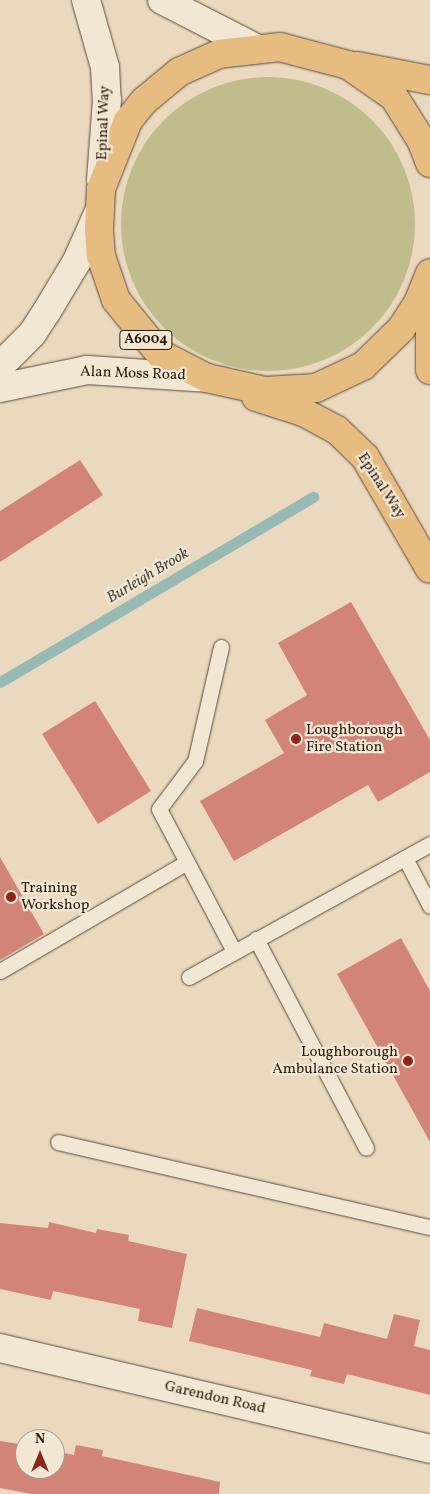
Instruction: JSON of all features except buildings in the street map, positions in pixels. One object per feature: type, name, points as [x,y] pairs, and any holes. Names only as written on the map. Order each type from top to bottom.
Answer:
[{"type":"main road","name":"A6004","points":[[430,80],[348,64],[280,47],[256,48],[197,62],[144,101],[117,143],[100,199],[101,256],[126,317],[160,354],[220,382],[265,391],[316,388],[363,366],[401,329],[418,303],[430,273]]},
{"type":"main road","name":"A6004","points":[[348,64],[394,97],[421,140],[430,163]]},
{"type":"main road","points":[[430,302],[430,370]]},
{"type":"main road","name":"Epinal Way","points":[[220,382],[337,430],[365,457],[430,569]]},
{"type":"street","name":"Epinal Way","points":[[86,0],[105,67],[107,100],[100,199]]},
{"type":"street","points":[[162,0],[256,48]]},
{"type":"street","points":[[0,366],[37,326],[77,261],[100,199]]},
{"type":"street","name":"Alan Moss Road","points":[[0,388],[88,370],[220,382]]},
{"type":"street","name":"Garendon Road","points":[[0,1348],[430,1449]]},
{"type":"lane","points":[[221,647],[195,761],[159,809],[234,951]]},
{"type":"lane","points":[[189,977],[430,844]]},
{"type":"lane","points":[[405,858],[430,906]]},
{"type":"lane","points":[[0,971],[187,862]]},
{"type":"lane","points":[[256,939],[366,1148]]},
{"type":"lane","points":[[58,1142],[430,1227]]},
{"type":"shaded area","points":[[268,77],[297,80],[324,88],[350,102],[372,120],[390,142],[404,168],[412,195],[415,224],[412,253],[404,280],[390,306],[372,328],[350,346],[324,360],[297,368],[268,371],[239,368],[212,360],[186,346],[164,328],[146,306],[132,280],[124,253],[121,224],[124,195],[132,168],[146,142],[164,120],[186,102],[212,88],[239,80]]},
{"type":"waterway","name":"Burleigh Brook","points":[[0,682],[313,497]]},
{"type":"place","name":"Loughborough Fire Station","points":[[296,739]]},
{"type":"place","name":"Training Workshop","points":[[11,897]]},
{"type":"place","name":"Loughborough Ambulance Station","points":[[408,1061]]}]
